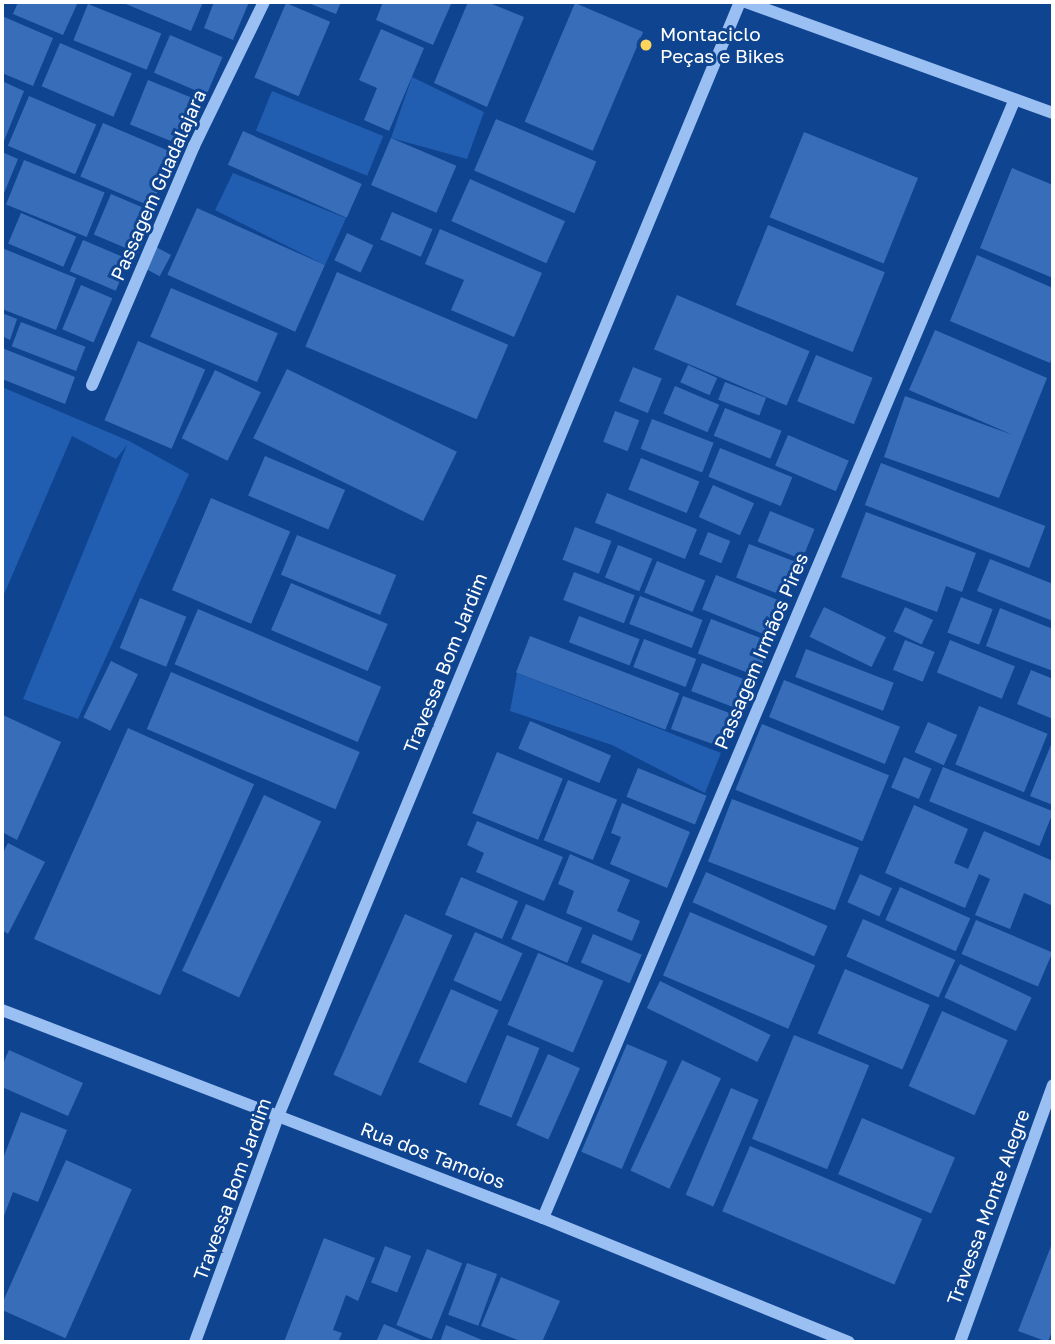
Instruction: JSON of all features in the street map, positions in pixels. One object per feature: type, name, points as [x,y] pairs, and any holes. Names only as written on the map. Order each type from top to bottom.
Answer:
[{"type":"street","name":"Passagem Guadalajara","points":[[92,385],[194,146],[264,2]]},
{"type":"street","name":"Travessa Bom Jardim","points":[[195,1342],[278,1116],[740,2]]},
{"type":"street","points":[[746,2],[1053,113]]},
{"type":"street","name":"Passagem Irmãos Pires","points":[[542,1218],[1015,99]]},
{"type":"street","name":"Rua dos Tamoios","points":[[2,1010],[542,1218],[849,1342]]},
{"type":"street","name":"Travessa Monte Alegre","points":[[960,1342],[1053,1085]]},
{"type":"shaded area","points":[[412,77],[484,112],[467,159],[391,138]]},
{"type":"shaded area","points":[[272,91],[383,136],[367,176],[256,131]]},
{"type":"shaded area","points":[[233,173],[346,218],[325,265],[215,210]]},
{"type":"shaded area","points":[[2,387],[129,441],[189,474],[78,719],[23,699],[127,445],[116,459],[72,436],[2,599]]},
{"type":"shaded area","points":[[517,673],[721,753],[705,793],[612,745],[510,711]]},
{"type":"building","points":[[18,2],[78,2],[63,35],[13,14]]},
{"type":"building","points":[[121,2],[203,2],[191,31]]},
{"type":"building","points":[[214,2],[249,2],[233,40],[204,28]]},
{"type":"building","points":[[306,2],[341,2],[336,14]]},
{"type":"building","points":[[383,2],[452,2],[433,45],[376,20]]},
{"type":"building","points":[[468,2],[487,2],[524,17],[487,107],[434,83]]},
{"type":"building","points":[[286,3],[330,22],[299,96],[254,78]]},
{"type":"building","points":[[575,3],[643,32],[593,151],[525,122]]},
{"type":"building","points":[[88,4],[161,34],[147,70],[73,40]]},
{"type":"building","points":[[2,16],[53,38],[33,86],[2,73]]},
{"type":"building","points":[[381,29],[424,48],[389,131],[364,120],[377,88],[359,80]]},
{"type":"building","points":[[170,35],[222,57],[206,95],[154,73]]},
{"type":"building","points":[[60,43],[132,73],[113,117],[42,86]]},
{"type":"building","points":[[148,80],[200,101],[182,145],[130,125]]},
{"type":"building","points":[[2,81],[24,91],[2,146]]},
{"type":"building","points":[[29,96],[96,125],[75,174],[8,146]]},
{"type":"building","points":[[496,119],[596,162],[574,213],[474,171]]},
{"type":"building","points":[[103,123],[174,153],[151,206],[80,176]]},
{"type":"building","points":[[243,131],[362,184],[347,218],[228,165]]},
{"type":"building","points":[[804,132],[918,178],[884,263],[770,217]]},
{"type":"building","points":[[391,138],[456,166],[436,213],[371,185]]},
{"type":"building","points":[[2,152],[18,159],[2,198]]},
{"type":"building","points":[[24,160],[105,193],[87,237],[6,205]]},
{"type":"building","points":[[1012,168],[1053,185],[1053,278],[980,248]]},
{"type":"building","points":[[470,179],[565,221],[546,263],[451,221]]},
{"type":"building","points":[[111,194],[155,213],[138,253],[94,235]]},
{"type":"building","points":[[197,208],[325,265],[295,332],[167,275]]},
{"type":"building","points":[[392,212],[433,229],[421,257],[380,240]]},
{"type":"building","points":[[21,213],[76,236],[63,267],[8,243]]},
{"type":"building","points":[[768,225],[885,272],[853,352],[736,305]]},
{"type":"building","points":[[440,229],[542,273],[514,337],[451,310],[464,280],[425,264]]},
{"type":"building","points":[[347,233],[373,245],[361,272],[334,260]]},
{"type":"building","points":[[83,240],[129,260],[116,291],[70,271]]},
{"type":"building","points":[[156,247],[171,255],[160,276],[145,268]]},
{"type":"building","points":[[2,248],[76,278],[56,330],[2,309]]},
{"type":"building","points":[[977,255],[1053,288],[1053,354],[1050,363],[950,321]]},
{"type":"building","points":[[337,272],[508,345],[477,419],[305,347]]},
{"type":"building","points":[[81,285],[112,298],[94,342],[62,329]]},
{"type":"building","points":[[171,288],[278,333],[257,382],[150,337]]},
{"type":"building","points":[[677,295],[810,351],[786,406],[654,349]]},
{"type":"building","points":[[2,313],[17,319],[10,340],[2,336]]},
{"type":"building","points":[[21,322],[85,347],[76,371],[12,346]]},
{"type":"building","points":[[935,330],[1047,378],[999,498],[884,457],[905,396],[1013,435],[909,390]]},
{"type":"building","points":[[138,341],[205,370],[172,449],[104,420]]},
{"type":"building","points":[[2,348],[75,377],[65,404],[2,379]]},
{"type":"building","points":[[816,355],[873,378],[854,424],[797,401]]},
{"type":"building","points":[[688,365],[717,378],[710,395],[680,382]]},
{"type":"building","points":[[633,367],[662,379],[648,413],[619,401]]},
{"type":"building","points":[[287,369],[457,452],[423,521],[253,438]]},
{"type":"building","points":[[215,370],[261,392],[228,461],[182,438]]},
{"type":"building","points":[[725,382],[766,398],[759,416],[718,400]]},
{"type":"building","points":[[675,386],[719,405],[707,432],[663,414]]},
{"type":"building","points":[[725,408],[782,431],[770,459],[714,436]]},
{"type":"building","points":[[615,411],[639,420],[627,451],[603,442]]},
{"type":"building","points":[[652,419],[714,443],[702,473],[641,449]]},
{"type":"building","points":[[788,435],[849,461],[836,491],[775,465]]},
{"type":"building","points":[[720,448],[792,477],[781,506],[708,477]]},
{"type":"building","points":[[265,456],[345,490],[328,530],[248,496]]},
{"type":"building","points":[[641,458],[699,482],[687,513],[628,490]]},
{"type":"building","points":[[881,463],[1045,526],[1029,568],[865,505]]},
{"type":"building","points":[[713,485],[754,503],[740,535],[699,517]]},
{"type":"building","points":[[607,493],[697,529],[685,559],[595,523]]},
{"type":"building","points":[[211,498],[290,532],[251,624],[172,590]]},
{"type":"building","points":[[770,511],[815,529],[802,560],[758,542]]},
{"type":"building","points":[[866,512],[976,553],[962,592],[946,586],[937,612],[841,577]]},
{"type":"building","points":[[575,527],[611,541],[599,574],[562,560]]},
{"type":"building","points":[[708,532],[730,541],[721,563],[699,554]]},
{"type":"building","points":[[297,535],[396,575],[380,615],[281,575]]},
{"type":"building","points":[[749,544],[795,562],[782,595],[736,578]]},
{"type":"building","points":[[618,545],[652,559],[639,591],[605,577]]},
{"type":"building","points":[[990,559],[1053,584],[1053,621],[977,591]]},
{"type":"building","points":[[657,561],[705,580],[692,612],[644,593]]},
{"type":"building","points":[[574,572],[635,595],[624,623],[563,600]]},
{"type":"building","points":[[716,575],[781,601],[767,636],[702,609]]},
{"type":"building","points":[[291,583],[388,624],[368,671],[271,630]]},
{"type":"building","points":[[640,596],[703,620],[692,648],[629,624]]},
{"type":"building","points":[[961,597],[993,609],[979,645],[947,632]]},
{"type":"building","points":[[140,598],[186,617],[166,667],[120,648]]},
{"type":"building","points":[[824,607],[886,637],[872,667],[810,637]]},
{"type":"building","points":[[905,607],[933,620],[922,645],[894,631]]},
{"type":"building","points":[[1000,608],[1053,629],[1053,671],[986,646]]},
{"type":"building","points":[[198,609],[381,687],[358,742],[175,664]]},
{"type":"building","points":[[579,616],[640,639],[630,665],[569,642]]},
{"type":"building","points":[[711,619],[771,642],[757,676],[698,654]]},
{"type":"building","points":[[530,636],[679,693],[665,730],[516,672]]},
{"type":"building","points":[[644,639],[696,659],[686,687],[633,667]]},
{"type":"building","points":[[905,640],[935,652],[923,682],[893,670]]},
{"type":"building","points":[[950,640],[1015,666],[1002,699],[937,672]]},
{"type":"building","points":[[806,649],[894,683],[883,711],[795,677]]},
{"type":"building","points":[[111,661],[138,674],[110,731],[83,718]]},
{"type":"building","points":[[702,663],[751,682],[741,710],[691,691]]},
{"type":"building","points":[[1031,670],[1053,679],[1053,719],[1017,704]]},
{"type":"building","points":[[171,672],[360,752],[335,809],[147,729]]},
{"type":"building","points":[[784,680],[900,727],[885,764],[769,717]]},
{"type":"building","points":[[683,696],[734,714],[722,747],[671,729]]},
{"type":"building","points":[[979,706],[1048,734],[1024,792],[955,764]]},
{"type":"building","points":[[3,715],[61,742],[17,840],[2,832]]},
{"type":"building","points":[[530,721],[611,755],[599,783],[518,749]]},
{"type":"building","points":[[928,722],[957,735],[944,765],[915,752]]},
{"type":"building","points":[[762,724],[889,775],[862,841],[735,790]]},
{"type":"building","points":[[128,728],[254,784],[160,995],[34,939]]},
{"type":"building","points":[[1053,740],[1053,805],[1030,796]]},
{"type":"building","points":[[497,752],[563,779],[538,840],[472,813]]},
{"type":"building","points":[[904,757],[932,769],[919,799],[891,787]]},
{"type":"building","points":[[943,767],[1053,811],[1039,846],[929,801]]},
{"type":"building","points":[[638,768],[707,796],[695,824],[626,797]]},
{"type":"building","points":[[568,780],[617,800],[593,860],[544,840]]},
{"type":"building","points":[[264,795],[321,822],[239,997],[182,971]]},
{"type":"building","points":[[732,799],[859,848],[835,910],[708,862]]},
{"type":"building","points":[[622,803],[690,832],[667,888],[610,864],[621,837],[611,833]]},
{"type":"building","points":[[914,805],[968,829],[954,863],[968,869],[984,831],[1053,861],[1053,906],[1024,893],[1010,929],[975,915],[990,879],[979,874],[965,908],[885,873]]},
{"type":"building","points":[[477,821],[563,857],[544,901],[476,872],[484,853],[467,845]]},
{"type":"building","points":[[8,843],[45,862],[8,934],[2,930],[2,854]]},
{"type":"building","points":[[570,854],[630,880],[617,911],[640,921],[632,941],[566,913],[574,891],[558,884]]},
{"type":"building","points":[[706,872],[828,926],[814,956],[693,902]]},
{"type":"building","points":[[860,874],[892,888],[879,917],[847,902]]},
{"type":"building","points":[[461,877],[518,901],[502,939],[445,915]]},
{"type":"building","points":[[900,887],[970,918],[956,951],[885,920]]},
{"type":"building","points":[[526,904],[582,928],[567,963],[511,939]]},
{"type":"building","points":[[690,912],[815,965],[788,1029],[663,976]]},
{"type":"building","points":[[405,914],[453,935],[381,1096],[333,1075]]},
{"type":"building","points":[[863,919],[955,960],[939,998],[846,956]]},
{"type":"building","points":[[976,920],[1052,952],[1038,986],[962,954]]},
{"type":"building","points":[[475,932],[523,953],[501,1002],[453,980]]},
{"type":"building","points":[[593,934],[642,955],[630,983],[581,963]]},
{"type":"building","points":[[538,953],[603,981],[573,1053],[508,1025]]},
{"type":"building","points":[[960,964],[1032,997],[1016,1031],[944,998]]},
{"type":"building","points":[[845,969],[930,1005],[902,1069],[818,1033]]},
{"type":"building","points":[[660,981],[771,1035],[757,1062],[647,1008]]},
{"type":"building","points":[[451,989],[499,1010],[466,1083],[418,1062]]},
{"type":"building","points":[[942,1011],[1008,1040],[974,1115],[909,1086]]},
{"type":"building","points":[[507,1035],[539,1048],[511,1118],[479,1105]]},
{"type":"building","points":[[794,1035],[869,1065],[827,1169],[752,1139]]},
{"type":"building","points":[[627,1044],[668,1061],[622,1169],[581,1152]]},
{"type":"building","points":[[9,1050],[83,1083],[68,1116],[2,1087],[2,1066]]},
{"type":"building","points":[[548,1054],[580,1068],[548,1139],[516,1125]]},
{"type":"building","points":[[682,1060],[721,1078],[669,1189],[630,1171]]},
{"type":"building","points":[[731,1088],[759,1100],[713,1207],[686,1195]]},
{"type":"building","points":[[21,1112],[67,1130],[38,1202],[13,1192],[2,1221],[2,1161]]},
{"type":"building","points":[[862,1118],[955,1157],[931,1214],[838,1174]]},
{"type":"building","points":[[750,1146],[922,1219],[894,1284],[722,1211]]},
{"type":"building","points":[[66,1160],[132,1189],[65,1338],[2,1310],[2,1304]]},
{"type":"building","points":[[324,1238],[375,1258],[358,1301],[346,1295],[333,1330],[342,1333],[338,1342],[284,1342]]},
{"type":"building","points":[[1053,1241],[1053,1328],[1048,1342],[1018,1331]]},
{"type":"building","points":[[385,1246],[411,1256],[397,1292],[371,1282]]},
{"type":"building","points":[[427,1249],[462,1263],[432,1339],[396,1325]]},
{"type":"building","points":[[467,1263],[497,1274],[478,1326],[448,1315]]},
{"type":"building","points":[[501,1277],[560,1301],[542,1342],[523,1342],[481,1326]]},
{"type":"building","points":[[384,1324],[426,1342],[376,1342]]},
{"type":"building","points":[[446,1325],[487,1342],[440,1342]]},
{"type":"place","name":"Montaciclo Peças e Bikes","points":[[646,45]]}]
